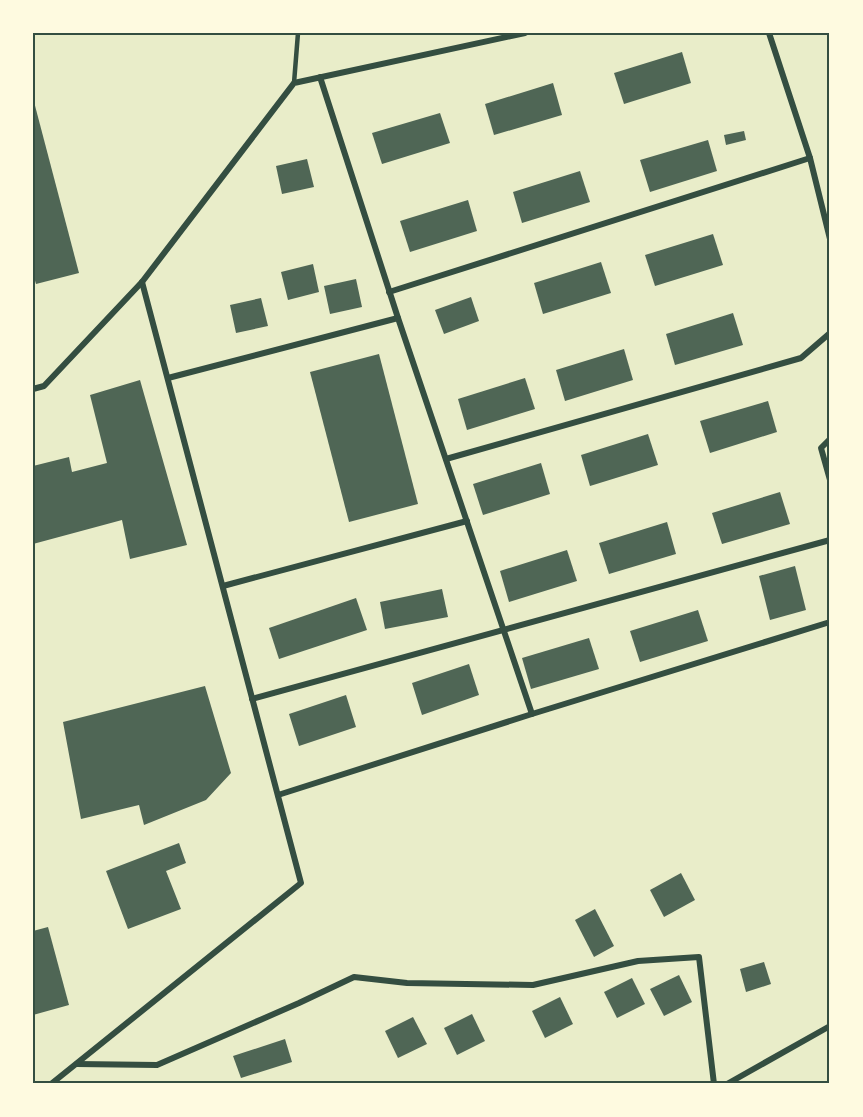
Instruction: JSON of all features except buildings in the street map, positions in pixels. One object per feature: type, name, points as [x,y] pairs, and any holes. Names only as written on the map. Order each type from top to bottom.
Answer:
[{"type":"street","points":[[33,389],[44,386],[142,282],[294,83],[525,33]]},
{"type":"street","points":[[769,33],[810,158],[830,238]]},
{"type":"street","points":[[320,77],[389,292],[532,714]]},
{"type":"street","points":[[389,292],[810,158]]},
{"type":"street","points":[[51,1084],[301,883],[142,282]]},
{"type":"street","points":[[168,378],[398,318]]},
{"type":"street","points":[[446,459],[801,358],[830,333]]},
{"type":"street","points":[[830,439],[821,448],[830,480]]},
{"type":"street","points":[[223,586],[467,521]]},
{"type":"street","points":[[252,699],[830,540]]},
{"type":"street","points":[[278,795],[830,622]]},
{"type":"street","points":[[76,1064],[158,1065],[354,977],[407,983],[533,985],[638,961],[699,957],[714,1084]]},
{"type":"street","points":[[727,1084],[830,1026]]},
{"type":"lane","points":[[294,83],[298,33]]}]
